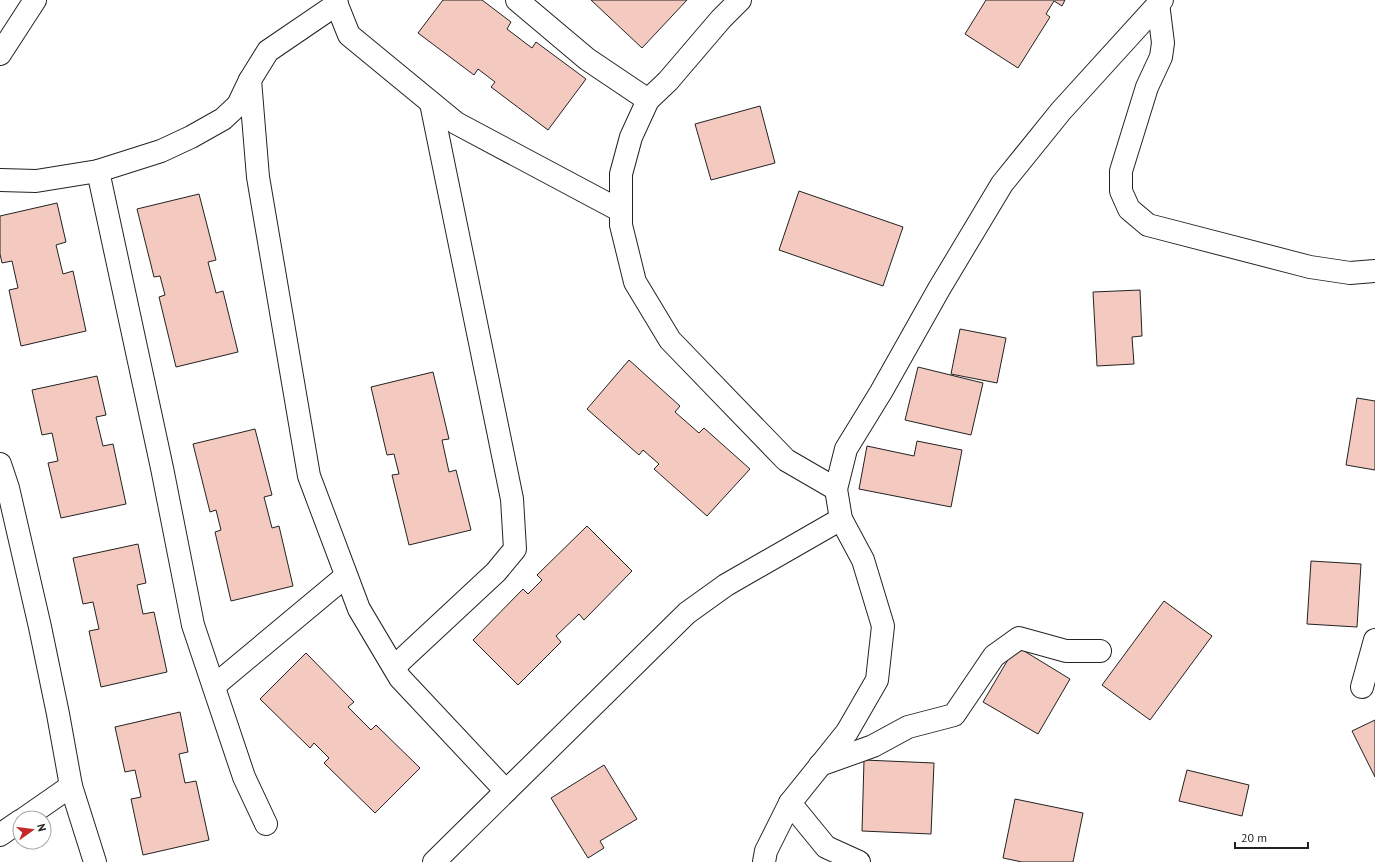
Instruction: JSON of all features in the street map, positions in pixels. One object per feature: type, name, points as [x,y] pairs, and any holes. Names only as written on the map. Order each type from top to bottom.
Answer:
[{"type":"street","points":[[0,54],[35,0]]},
{"type":"street","points":[[517,0],[587,59],[648,100]]},
{"type":"street","points":[[740,0],[668,81],[648,100],[631,137],[621,174],[620,225],[635,282],[670,340],[786,460],[836,489]]},
{"type":"street","points":[[0,180],[36,181],[98,171],[161,151],[223,120],[238,106],[250,80],[268,51],[336,2],[349,35],[456,123],[621,212]]},
{"type":"street","points":[[1160,2],[1163,43],[1161,57],[1147,87],[1121,171],[1121,191],[1129,209],[1148,225],[1310,267],[1350,273],[1375,271]]},
{"type":"street","points":[[764,862],[766,851],[790,803],[846,732],[877,680],[883,626],[863,560],[841,519],[836,489],[846,449],[881,392],[939,289],[1002,184],[1061,111],[1160,2]]},
{"type":"street","points":[[250,80],[258,177],[309,476],[359,609],[400,678],[506,791]]},
{"type":"street","points":[[394,668],[496,572],[515,549],[512,498],[431,103]]},
{"type":"street","points":[[98,171],[162,468],[193,625],[244,777],[266,824]]},
{"type":"street","points":[[0,464],[8,488],[41,634],[71,786],[95,862]]},
{"type":"street","points":[[434,862],[687,613],[726,585],[841,519]]},
{"type":"street","points":[[214,686],[346,576]]},
{"type":"street","points":[[820,765],[873,746],[908,727],[954,715],[994,656],[1019,638],[1066,651],[1100,651]]},
{"type":"street","points":[[1362,687],[1375,640]]},
{"type":"street","points":[[36,810],[71,786]]},
{"type":"street","points":[[790,803],[826,847],[859,862]]},
{"type":"street","points":[[0,835],[12,827]]},
{"type":"building","points":[[443,0],[482,0],[511,22],[507,29],[532,48],[536,42],[586,79],[548,130],[491,87],[495,82],[478,69],[474,75],[418,33]]},
{"type":"building","points":[[591,0],[687,0],[642,48]]},
{"type":"building","points":[[986,0],[1065,0],[1062,6],[1054,1],[1046,14],[1050,17],[1018,68],[965,34]]},
{"type":"building","points":[[760,106],[775,163],[711,180],[695,124]]},
{"type":"building","points":[[799,191],[903,227],[883,286],[779,250]]},
{"type":"building","points":[[199,194],[216,260],[208,262],[216,293],[223,291],[238,352],[176,367],[159,297],[165,295],[160,276],[154,277],[137,209]]},
{"type":"building","points":[[57,203],[66,242],[56,245],[63,274],[73,271],[86,331],[21,346],[9,290],[18,288],[12,261],[2,263],[0,254],[0,216]]},
{"type":"building","points":[[1140,290],[1142,336],[1132,337],[1134,364],[1097,366],[1093,292]]},
{"type":"building","points":[[960,329],[1006,338],[997,383],[951,374]]},
{"type":"building","points":[[629,360],[680,406],[675,412],[699,433],[704,428],[750,469],[707,516],[654,469],[659,464],[643,450],[639,455],[587,409]]},
{"type":"building","points":[[918,367],[983,383],[971,435],[905,420]]},
{"type":"building","points":[[433,372],[449,439],[442,440],[449,472],[456,470],[471,530],[409,545],[392,475],[399,474],[394,454],[387,455],[371,387]]},
{"type":"building","points":[[97,376],[106,415],[96,417],[103,446],[113,444],[126,504],[61,518],[48,463],[58,461],[52,433],[42,435],[32,390]]},
{"type":"building","points":[[1357,398],[1375,401],[1375,470],[1346,465]]},
{"type":"building","points":[[255,429],[272,495],[264,497],[272,528],[279,526],[293,586],[231,601],[215,532],[221,530],[216,510],[210,512],[193,444]]},
{"type":"building","points":[[917,441],[962,450],[951,507],[859,489],[867,446],[914,456]]},
{"type":"building","points":[[587,526],[632,571],[584,620],[579,614],[556,636],[561,642],[518,685],[473,640],[523,589],[528,594],[542,580],[537,575]]},
{"type":"building","points":[[138,544],[146,583],[137,585],[143,614],[154,612],[167,672],[101,687],[89,631],[99,629],[93,602],[83,604],[73,558]]},
{"type":"building","points":[[1311,561],[1361,564],[1357,627],[1307,624]]},
{"type":"building","points":[[1164,601],[1212,636],[1150,720],[1102,685]]},
{"type":"building","points":[[1016,646],[1070,679],[1038,734],[983,702]]},
{"type":"building","points":[[306,653],[354,702],[348,707],[371,730],[376,725],[420,768],[375,813],[324,763],[329,758],[314,743],[310,748],[260,699]]},
{"type":"building","points":[[180,712],[188,752],[179,754],[185,783],[196,781],[209,840],[143,855],[131,799],[141,797],[135,770],[125,772],[115,727]]},
{"type":"building","points":[[1375,720],[1375,777],[1352,731]]},
{"type":"building","points":[[864,760],[934,763],[931,834],[862,831]]},
{"type":"building","points":[[604,765],[637,819],[600,841],[604,848],[588,858],[551,798]]},
{"type":"building","points":[[1187,770],[1249,785],[1242,816],[1179,801]]},
{"type":"building","points":[[1015,799],[1083,813],[1073,862],[1022,862],[1003,858]]}]
